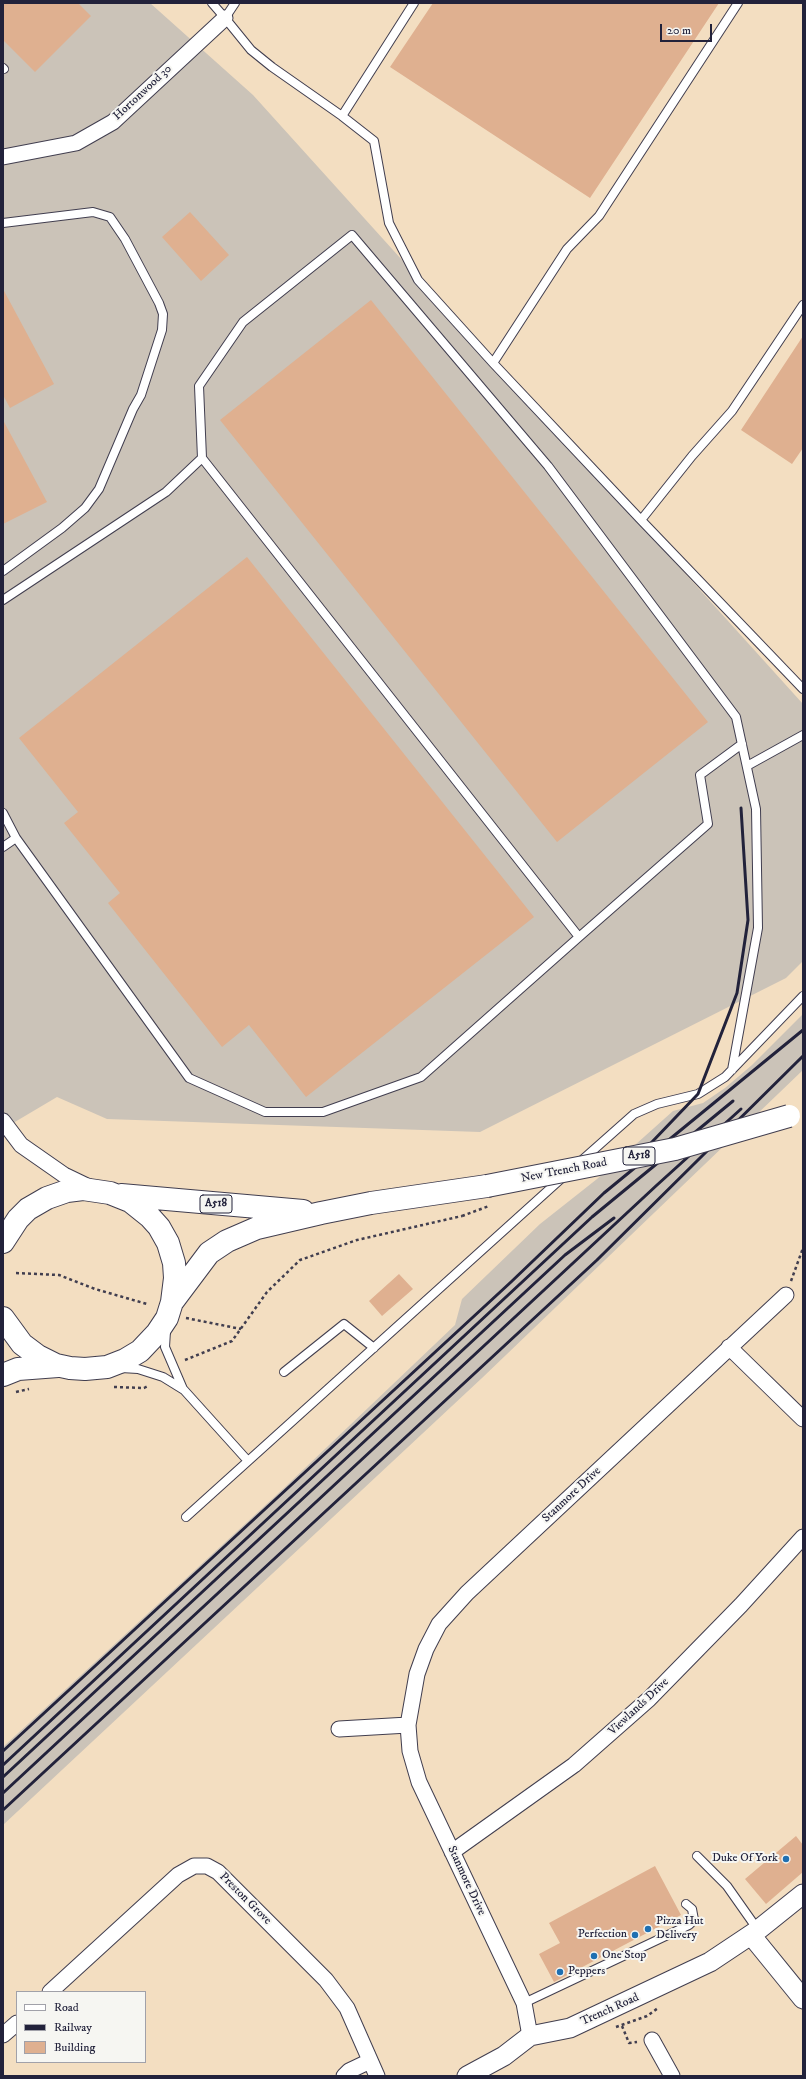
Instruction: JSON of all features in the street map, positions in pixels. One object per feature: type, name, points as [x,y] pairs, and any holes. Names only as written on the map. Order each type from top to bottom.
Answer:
[{"type":"highway","name":"New Trench Road","points":[[59,1366],[86,1369],[106,1367],[125,1360],[140,1351],[175,1313],[209,1253],[227,1240],[257,1228],[371,1203],[487,1186],[675,1149],[796,1114]]},
{"type":"highway","name":"New Trench Road","points":[[3,1242],[18,1219],[28,1209],[46,1198],[67,1191],[103,1192],[320,1213]]},
{"type":"highway","points":[[103,1192],[130,1201],[150,1217],[168,1243],[174,1263],[175,1313]]},
{"type":"highway","points":[[3,1318],[22,1344],[38,1356],[59,1366]]},
{"type":"highway","points":[[3,1375],[18,1369],[59,1366]]},
{"type":"street","name":"Hortonwood 30","points":[[3,157],[76,143],[113,122],[225,18]]},
{"type":"street","points":[[3,1121],[20,1145],[64,1175],[103,1192]]},
{"type":"street","name":"Stanmore Drive","points":[[530,2036],[524,2003],[419,1782],[410,1751],[408,1725],[417,1674],[426,1649],[439,1624],[467,1593],[786,1295]]},
{"type":"street","points":[[729,1347],[803,1419]]},
{"type":"street","name":"Viewlands Drive","points":[[452,1852],[574,1765],[649,1699],[802,1541]]},
{"type":"street","points":[[339,1729],[408,1725]]},
{"type":"street","name":"Preston Grove","points":[[51,1991],[178,1875],[194,1866],[207,1866],[218,1872],[326,1980],[347,2008],[377,2076]]},
{"type":"street","name":"Trench Road","points":[[467,2076],[504,2056],[530,2036],[570,2028],[710,1962],[754,1932],[803,1894]]},
{"type":"street","points":[[754,1932],[803,1999]]},
{"type":"street","points":[[3,2035],[16,2024]]},
{"type":"street","points":[[652,2040],[672,2076]]},
{"type":"street","points":[[344,2076],[349,2071],[370,2062]]},
{"type":"lane","points":[[212,3],[252,50],[272,67],[342,116],[374,141],[389,222],[418,280],[493,363],[803,689]]},
{"type":"lane","points":[[225,18],[235,3]]},
{"type":"lane","points":[[342,116],[414,3]]},
{"type":"lane","points":[[493,363],[567,249],[599,216],[738,3]]},
{"type":"lane","points":[[3,223],[94,212],[110,217],[128,245],[159,303],[163,314],[162,330],[141,395],[133,409],[99,489],[85,508],[62,528],[3,571]]},
{"type":"lane","points":[[579,937],[202,458],[200,386],[208,374],[243,322],[352,235],[548,466],[736,717],[756,809],[758,928],[732,1070]]},
{"type":"lane","points":[[641,520],[692,456],[732,411],[803,305]]},
{"type":"lane","points":[[3,600],[166,492],[202,458]]},
{"type":"lane","points":[[747,766],[803,735]]},
{"type":"lane","points":[[3,813],[16,838],[189,1078],[265,1112],[323,1112],[421,1077],[708,824],[700,775],[742,744]]},
{"type":"lane","points":[[3,847],[16,838]]},
{"type":"lane","points":[[186,1516],[634,1114],[657,1104],[698,1094],[725,1078],[803,996]]},
{"type":"lane","points":[[175,1313],[164,1347],[173,1368],[184,1390],[248,1461]]},
{"type":"lane","points":[[284,1372],[344,1324],[374,1348]]},
{"type":"lane","points":[[106,1367],[138,1369],[163,1377],[184,1390]]},
{"type":"lane","points":[[697,1856],[726,1886],[754,1932]]},
{"type":"lane","points":[[524,2003],[690,1926],[694,1920],[692,1909],[686,1904]]},
{"type":"path","points":[[173,1368],[186,1359],[232,1341],[267,1292],[300,1260],[357,1240],[462,1216]]},
{"type":"path","points":[[786,1295],[803,1248]]},
{"type":"path","points":[[16,1273],[59,1275],[95,1289],[147,1304]]},
{"type":"path","points":[[175,1313],[240,1329]]},
{"type":"path","points":[[622,2026],[629,2043],[652,2040]]},
{"type":"shaded area","points":[[3,3],[150,3],[253,95],[803,704],[803,961],[786,978],[480,1132],[107,1119],[57,1097],[3,1129]]},
{"type":"shaded area","points":[[803,1014],[803,1070],[482,1378],[3,1825],[3,1747],[284,1488],[455,1325],[462,1299],[540,1224],[597,1179],[673,1111],[703,1103],[725,1088],[752,1065]]},
{"type":"building","points":[[3,3],[78,3],[91,16],[35,72],[3,40]]},
{"type":"building","points":[[433,3],[719,3],[590,198],[390,67]]},
{"type":"building","points":[[190,212],[229,255],[201,281],[162,237]]},
{"type":"building","points":[[3,289],[54,384],[10,408],[3,395]]},
{"type":"building","points":[[371,300],[708,722],[557,842],[220,420]]},
{"type":"building","points":[[803,336],[803,448],[792,464],[741,430]]},
{"type":"building","points":[[3,420],[47,502],[3,524]]},
{"type":"building","points":[[247,557],[534,917],[306,1097],[249,1025],[222,1047],[108,903],[120,893],[64,823],[78,812],[19,738]]},
{"type":"building","points":[[399,1274],[413,1289],[382,1316],[369,1301]]},
{"type":"building","name":"Duke Of York","points":[[796,1836],[803,1845],[803,1872],[766,1904],[745,1879]]},
{"type":"building","points":[[655,1866],[681,1915],[554,1982],[539,1954],[560,1943],[549,1923]]},
{"type":"railway","points":[[628,1167],[698,1094],[737,993],[748,920],[741,808]]},
{"type":"railway","points":[[3,1751],[511,1282],[604,1193],[803,1030]]},
{"type":"railway","points":[[3,1810],[597,1260],[803,1056]]},
{"type":"railway","points":[[3,1765],[592,1217],[733,1101]]},
{"type":"railway","points":[[3,1793],[657,1185],[741,1109]]},
{"type":"railway","points":[[3,1777],[565,1255],[614,1218]]},
{"type":"place","name":"Duke Of York","points":[[786,1859]]},
{"type":"place","name":"Pizza Hut Delivery","points":[[648,1929]]},
{"type":"place","name":"Perfection","points":[[635,1935]]},
{"type":"place","name":"One Stop","points":[[594,1956]]},
{"type":"place","name":"Peppers","points":[[560,1972]]}]
